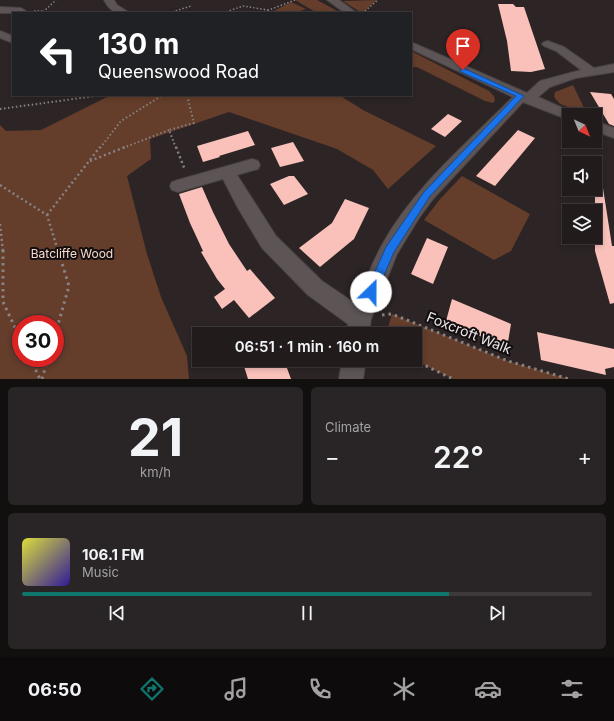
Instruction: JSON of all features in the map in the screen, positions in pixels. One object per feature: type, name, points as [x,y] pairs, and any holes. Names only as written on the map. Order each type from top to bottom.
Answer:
[{"type":"street","points":[[109,0],[113,7],[123,12]]},
{"type":"street","points":[[332,0],[350,12]]},
{"type":"street","points":[[0,10],[21,11]]},
{"type":"street","points":[[548,44],[560,48],[590,71]]},
{"type":"street","points":[[412,45],[463,70],[562,113]]},
{"type":"street","points":[[227,172],[244,203],[269,242],[315,288],[359,326],[389,250],[427,194],[524,97],[545,84],[590,71],[614,68]]},
{"type":"street","points":[[602,129],[614,133]]},
{"type":"street","points":[[184,184],[252,165]]},
{"type":"street","points":[[351,379],[353,367]]},
{"type":"path","points":[[43,12],[56,0]]},
{"type":"path","points":[[263,12],[295,0]]},
{"type":"path","points":[[364,12],[378,0]]},
{"type":"path","points":[[172,12],[190,6]]},
{"type":"path","points":[[226,12],[243,6],[268,10]]},
{"type":"path","points":[[0,110],[96,96]]},
{"type":"path","points":[[47,215],[121,121],[161,96]]},
{"type":"path","points":[[89,162],[169,130],[194,122],[187,96]]},
{"type":"path","points":[[169,130],[184,184]]},
{"type":"path","points":[[0,184],[47,215],[69,286],[61,315]]},
{"type":"path","points":[[0,224],[3,244],[3,302],[12,321]]},
{"type":"path","name":"Foxcroft Walk","points":[[359,326],[392,314],[508,361],[569,379]]},
{"type":"path","points":[[422,364],[453,379]]},
{"type":"path","points":[[35,367],[41,379]]},
{"type":"path","points":[[41,379],[45,367]]},
{"type":"green space","points":[[295,0],[317,0],[339,12],[315,12]]},
{"type":"green space","points":[[377,0],[363,12],[360,12],[343,1]]},
{"type":"green space","points":[[291,2],[306,9],[298,12],[272,12]]},
{"type":"green space","points":[[412,52],[489,91],[494,96],[495,100],[493,103],[485,101],[417,67],[412,67]]},
{"type":"green space","points":[[573,85],[584,108],[571,108],[560,104],[554,97],[555,92]]},
{"type":"green space","name":"Batcliffe Wood","points":[[109,96],[341,96],[363,110],[436,146],[388,189],[373,170],[337,149],[229,112],[150,139],[151,159],[127,176],[147,254],[161,297],[187,356],[189,379],[0,379],[0,125],[6,131],[41,130]]},
{"type":"green space","points":[[462,176],[530,214],[511,251],[494,260],[424,220],[440,199]]},
{"type":"green space","points":[[392,314],[508,361],[569,379],[453,379],[422,364],[422,327],[388,327]]},
{"type":"building","points":[[498,4],[513,4],[516,7],[524,7],[545,69],[531,72],[511,71],[507,41]]},
{"type":"building","points":[[590,92],[611,94],[614,99],[614,126],[609,124],[602,112],[602,108],[600,108]]},
{"type":"building","points":[[448,114],[462,121],[445,137],[431,129]]},
{"type":"building","points":[[518,130],[535,138],[495,186],[476,176]]},
{"type":"building","points":[[248,131],[255,145],[203,162],[197,146]]},
{"type":"building","points":[[293,142],[304,161],[280,167],[271,148]]},
{"type":"building","points":[[289,176],[294,176],[308,194],[284,205],[270,184]]},
{"type":"building","points":[[202,187],[229,244],[247,271],[250,269],[275,298],[249,318],[234,300],[222,309],[214,297],[225,289],[217,279],[201,252],[203,251],[179,194]]},
{"type":"building","points":[[603,188],[612,246],[614,246],[614,303],[610,304],[595,251],[595,244],[602,244],[602,204],[595,204],[595,196],[602,196]]},
{"type":"building","points":[[345,199],[369,208],[354,239],[320,267],[299,248],[332,223]]},
{"type":"building","points":[[427,238],[448,247],[433,284],[411,274]]},
{"type":"building","points":[[452,299],[511,324],[507,348],[446,321]]},
{"type":"building","points":[[537,332],[614,349],[614,367],[605,369],[606,375],[541,360]]},
{"type":"building","points":[[244,367],[287,367],[291,379],[248,379]]},
{"type":"route","points":[[371,292],[389,250],[427,194],[521,96],[463,70]]}]
